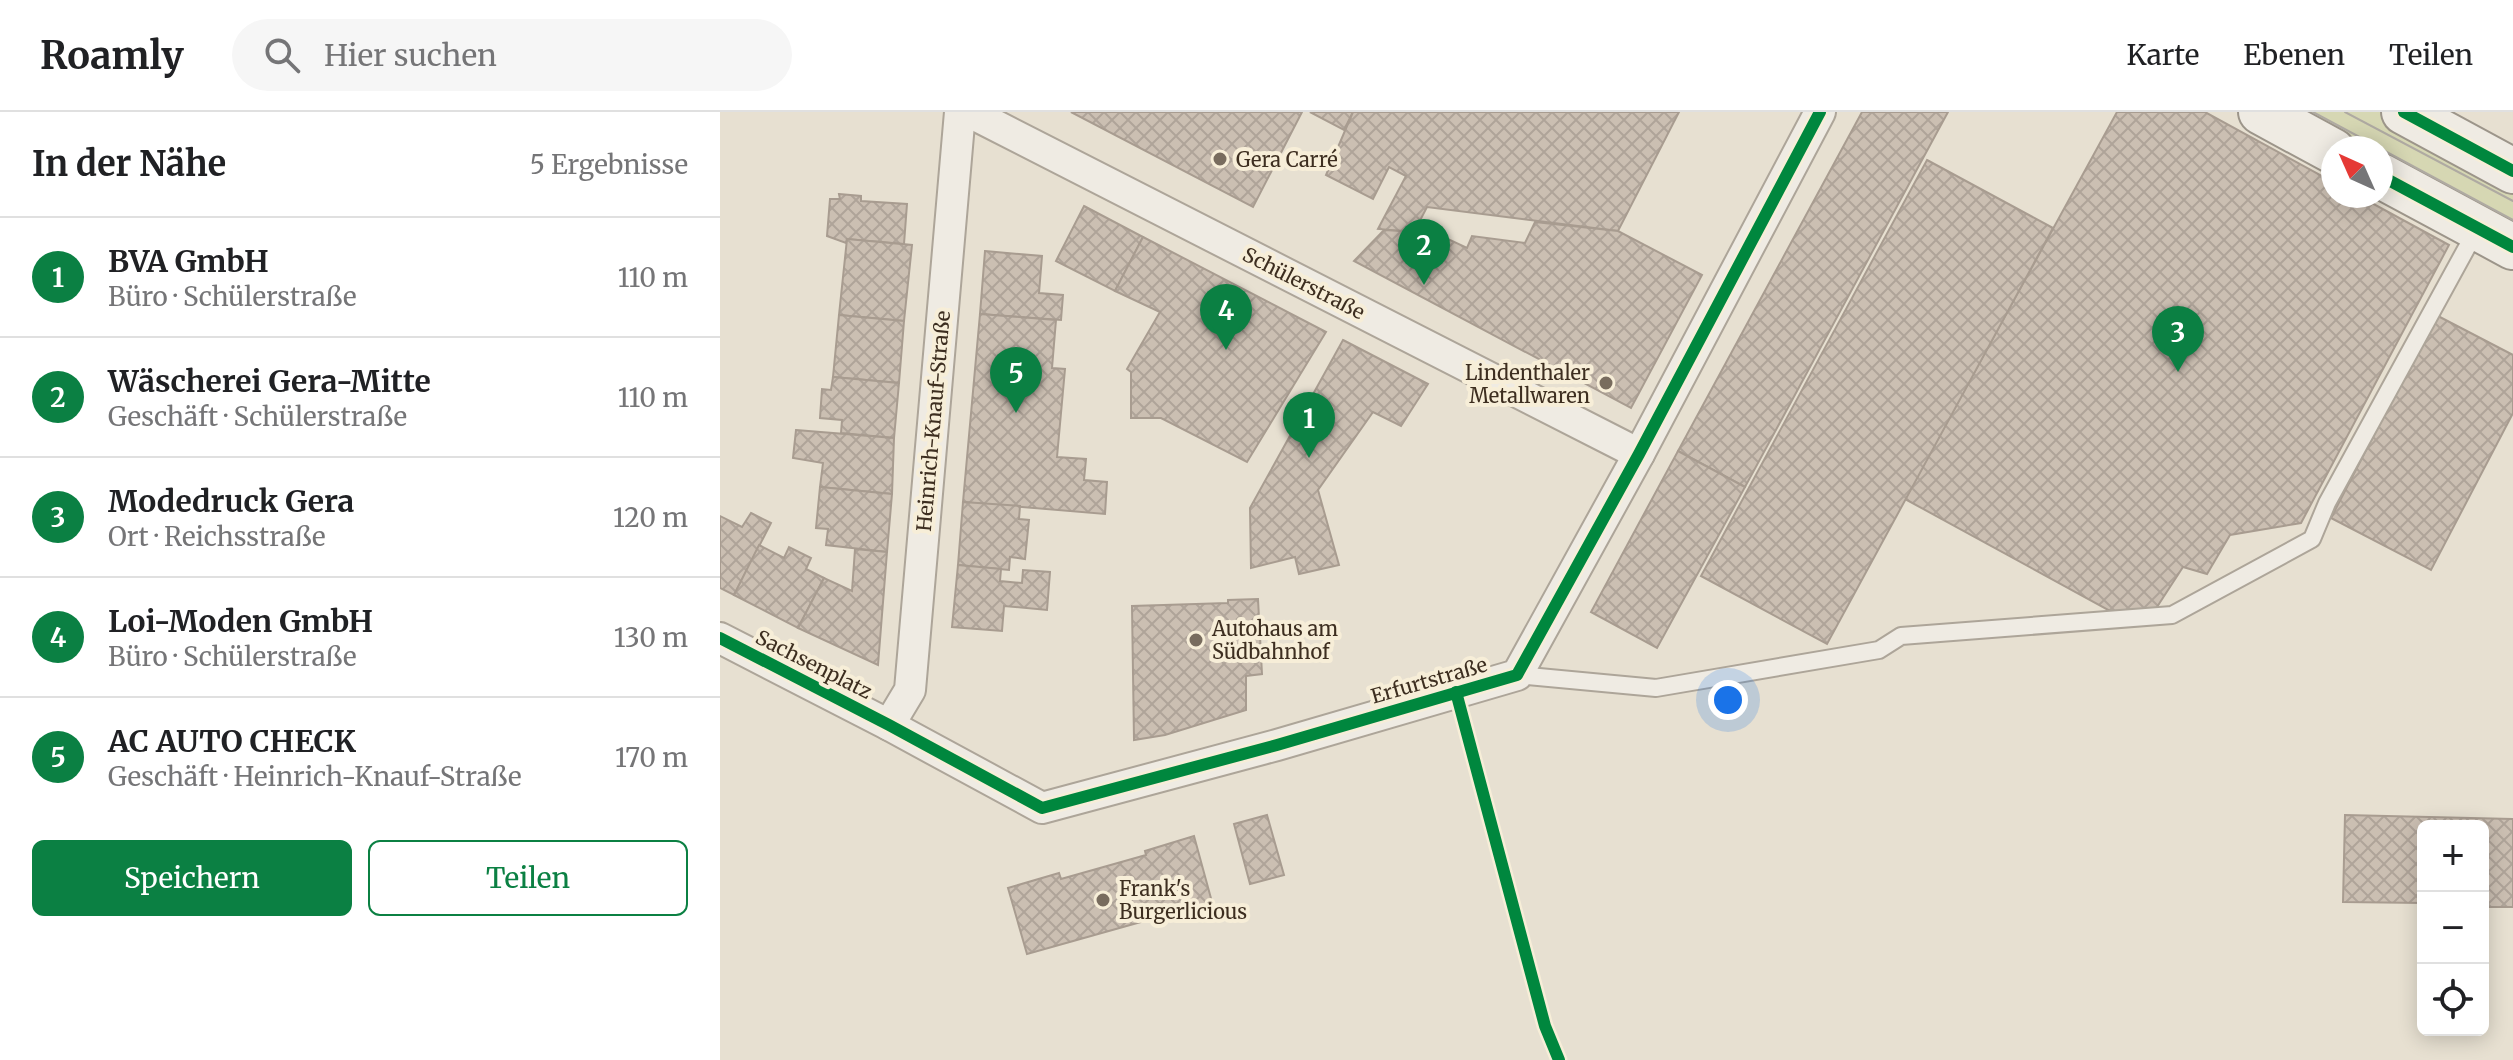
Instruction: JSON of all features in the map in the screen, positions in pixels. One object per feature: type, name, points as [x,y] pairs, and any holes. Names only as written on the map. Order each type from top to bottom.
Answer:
[{"type":"main road","points":[[2261,112],[2321,144]]},
{"type":"main road","points":[[2404,112],[2513,171]]},
{"type":"main road","points":[[2393,182],[2495,237]]},
{"type":"street","name":"Heinrich-Knauf-Straße","points":[[889,725],[910,690],[960,112]]},
{"type":"street","name":"Schülerstraße","points":[[969,112],[1639,454]]},
{"type":"street","name":"Erfurtstraße","points":[[889,725],[1042,808],[1277,745],[1517,675],[1639,454],[1820,112]]},
{"type":"street","name":"Sachsenplatz","points":[[720,638],[889,725]]},
{"type":"lane","points":[[1517,675],[1656,688],[1879,650],[1901,636],[2172,615],[2312,539],[2327,503],[2495,237]]},
{"type":"green space","points":[[2281,112],[2389,112],[2513,178],[2513,234],[2393,170],[2393,136],[2327,136]]},
{"type":"building","name":"Gera Carré","points":[[1071,112],[1302,112],[1253,207]]},
{"type":"building","name":"Gera Carré","points":[[1310,112],[1353,112],[1344,130]]},
{"type":"building","points":[[1353,112],[1679,112],[1618,231],[1427,207],[1414,232],[1378,229],[1406,176],[1389,167],[1373,199],[1326,175]]},
{"type":"building","points":[[1862,112],[1948,112],[1745,487],[1678,451]]},
{"type":"building","points":[[2117,112],[2205,112],[2321,175],[2321,208],[2381,208],[2449,245],[2301,523],[2230,535],[2207,574],[2183,567],[2155,610],[2110,611],[1905,499]]},
{"type":"building","points":[[1927,160],[2053,228],[1827,644],[1701,576]]},
{"type":"building","points":[[839,194],[861,196],[861,201],[907,204],[904,244],[847,239],[846,243],[827,236],[830,199],[840,199]]},
{"type":"building","points":[[1084,206],[1143,237],[1115,291],[1056,261]]},
{"type":"building","points":[[1535,222],[1618,231],[1702,275],[1631,408],[1354,261],[1384,230],[1418,232],[1413,242],[1424,249],[1433,232],[1467,248],[1472,236],[1525,243]]},
{"type":"building","points":[[1143,237],[1326,332],[1247,462],[1161,418],[1131,418],[1131,372],[1127,369],[1160,312],[1115,291]]},
{"type":"building","points":[[847,239],[912,245],[904,321],[839,315]]},
{"type":"building","points":[[985,251],[1042,256],[1039,293],[1063,295],[1061,320],[980,314]]},
{"type":"building","points":[[980,314],[1056,320],[1052,368],[1065,369],[1057,457],[1086,459],[1084,480],[1107,482],[1105,514],[963,502]]},
{"type":"building","points":[[839,315],[904,321],[899,383],[833,377]]},
{"type":"building","points":[[2436,315],[2513,355],[2513,413],[2431,570],[2331,518]]},
{"type":"building","points":[[1343,340],[1428,384],[1401,426],[1373,412],[1318,490],[1339,565],[1299,574],[1295,557],[1251,568],[1250,508]]},
{"type":"building","points":[[833,377],[899,383],[894,438],[841,433],[842,420],[820,418],[822,389],[831,390]]},
{"type":"building","points":[[796,430],[894,438],[892,494],[820,487],[823,463],[793,458]]},
{"type":"building","points":[[1678,451],[1745,487],[1657,648],[1591,612]]},
{"type":"building","points":[[820,487],[892,494],[887,552],[826,545],[828,529],[816,528]]},
{"type":"building","points":[[963,502],[1020,506],[1019,519],[1029,520],[1025,559],[1010,557],[1009,570],[958,565]]},
{"type":"building","points":[[751,513],[771,523],[734,595],[720,588],[720,516],[742,527]]},
{"type":"building","points":[[759,545],[784,558],[789,547],[811,558],[806,569],[824,578],[798,628],[734,595]]},
{"type":"building","points":[[855,549],[887,552],[878,665],[798,628],[824,578],[852,591]]},
{"type":"building","points":[[958,565],[1001,569],[1000,581],[1022,583],[1023,570],[1050,572],[1047,610],[1004,606],[1002,631],[952,627]]},
{"type":"building","name":"Autohaus am Südbahnhof","points":[[1258,599],[1262,674],[1246,676],[1246,710],[1165,735],[1134,740],[1132,606]]},
{"type":"building","points":[[1267,815],[1284,875],[1250,884],[1234,824]]},
{"type":"building","points":[[2345,815],[2513,819],[2513,907],[2489,907],[2489,820],[2417,820],[2417,903],[2343,902]]},
{"type":"building","points":[[1194,836],[1212,902],[1027,954],[1008,888],[1059,873],[1061,879],[1146,855],[1145,851]]},
{"type":"tram line","points":[[2313,112],[2358,136]]},
{"type":"tram line","points":[[2345,112],[2513,201]]},
{"type":"tram line","points":[[2393,155],[2513,220]]},
{"type":"cycle path","points":[[720,638],[1042,808],[1277,745],[1517,675],[1639,454],[1820,112]]},
{"type":"cycle path","points":[[2404,112],[2513,171]]},
{"type":"cycle path","points":[[2393,182],[2513,247]]},
{"type":"cycle path","points":[[1456,692],[1545,1026],[1559,1060]]},
{"type":"place","name":"Gera Carré","points":[[1220,159]]},
{"type":"place","name":"Wäscherei Gera-Mitte","points":[[1424,285]]},
{"type":"place","name":"Loi-Moden GmbH","points":[[1226,350]]},
{"type":"place","name":"Modedruck Gera","points":[[2178,372]]},
{"type":"place","name":"Lindenthaler Metallwaren","points":[[1606,383]]},
{"type":"place","name":"AC AUTO CHECK","points":[[1016,413]]},
{"type":"place","name":"BVA GmbH","points":[[1309,458]]},
{"type":"place","name":"Autohaus am Südbahnhof","points":[[1196,640]]},
{"type":"place","name":"Frank's Burgerlicious","points":[[1103,900]]}]
